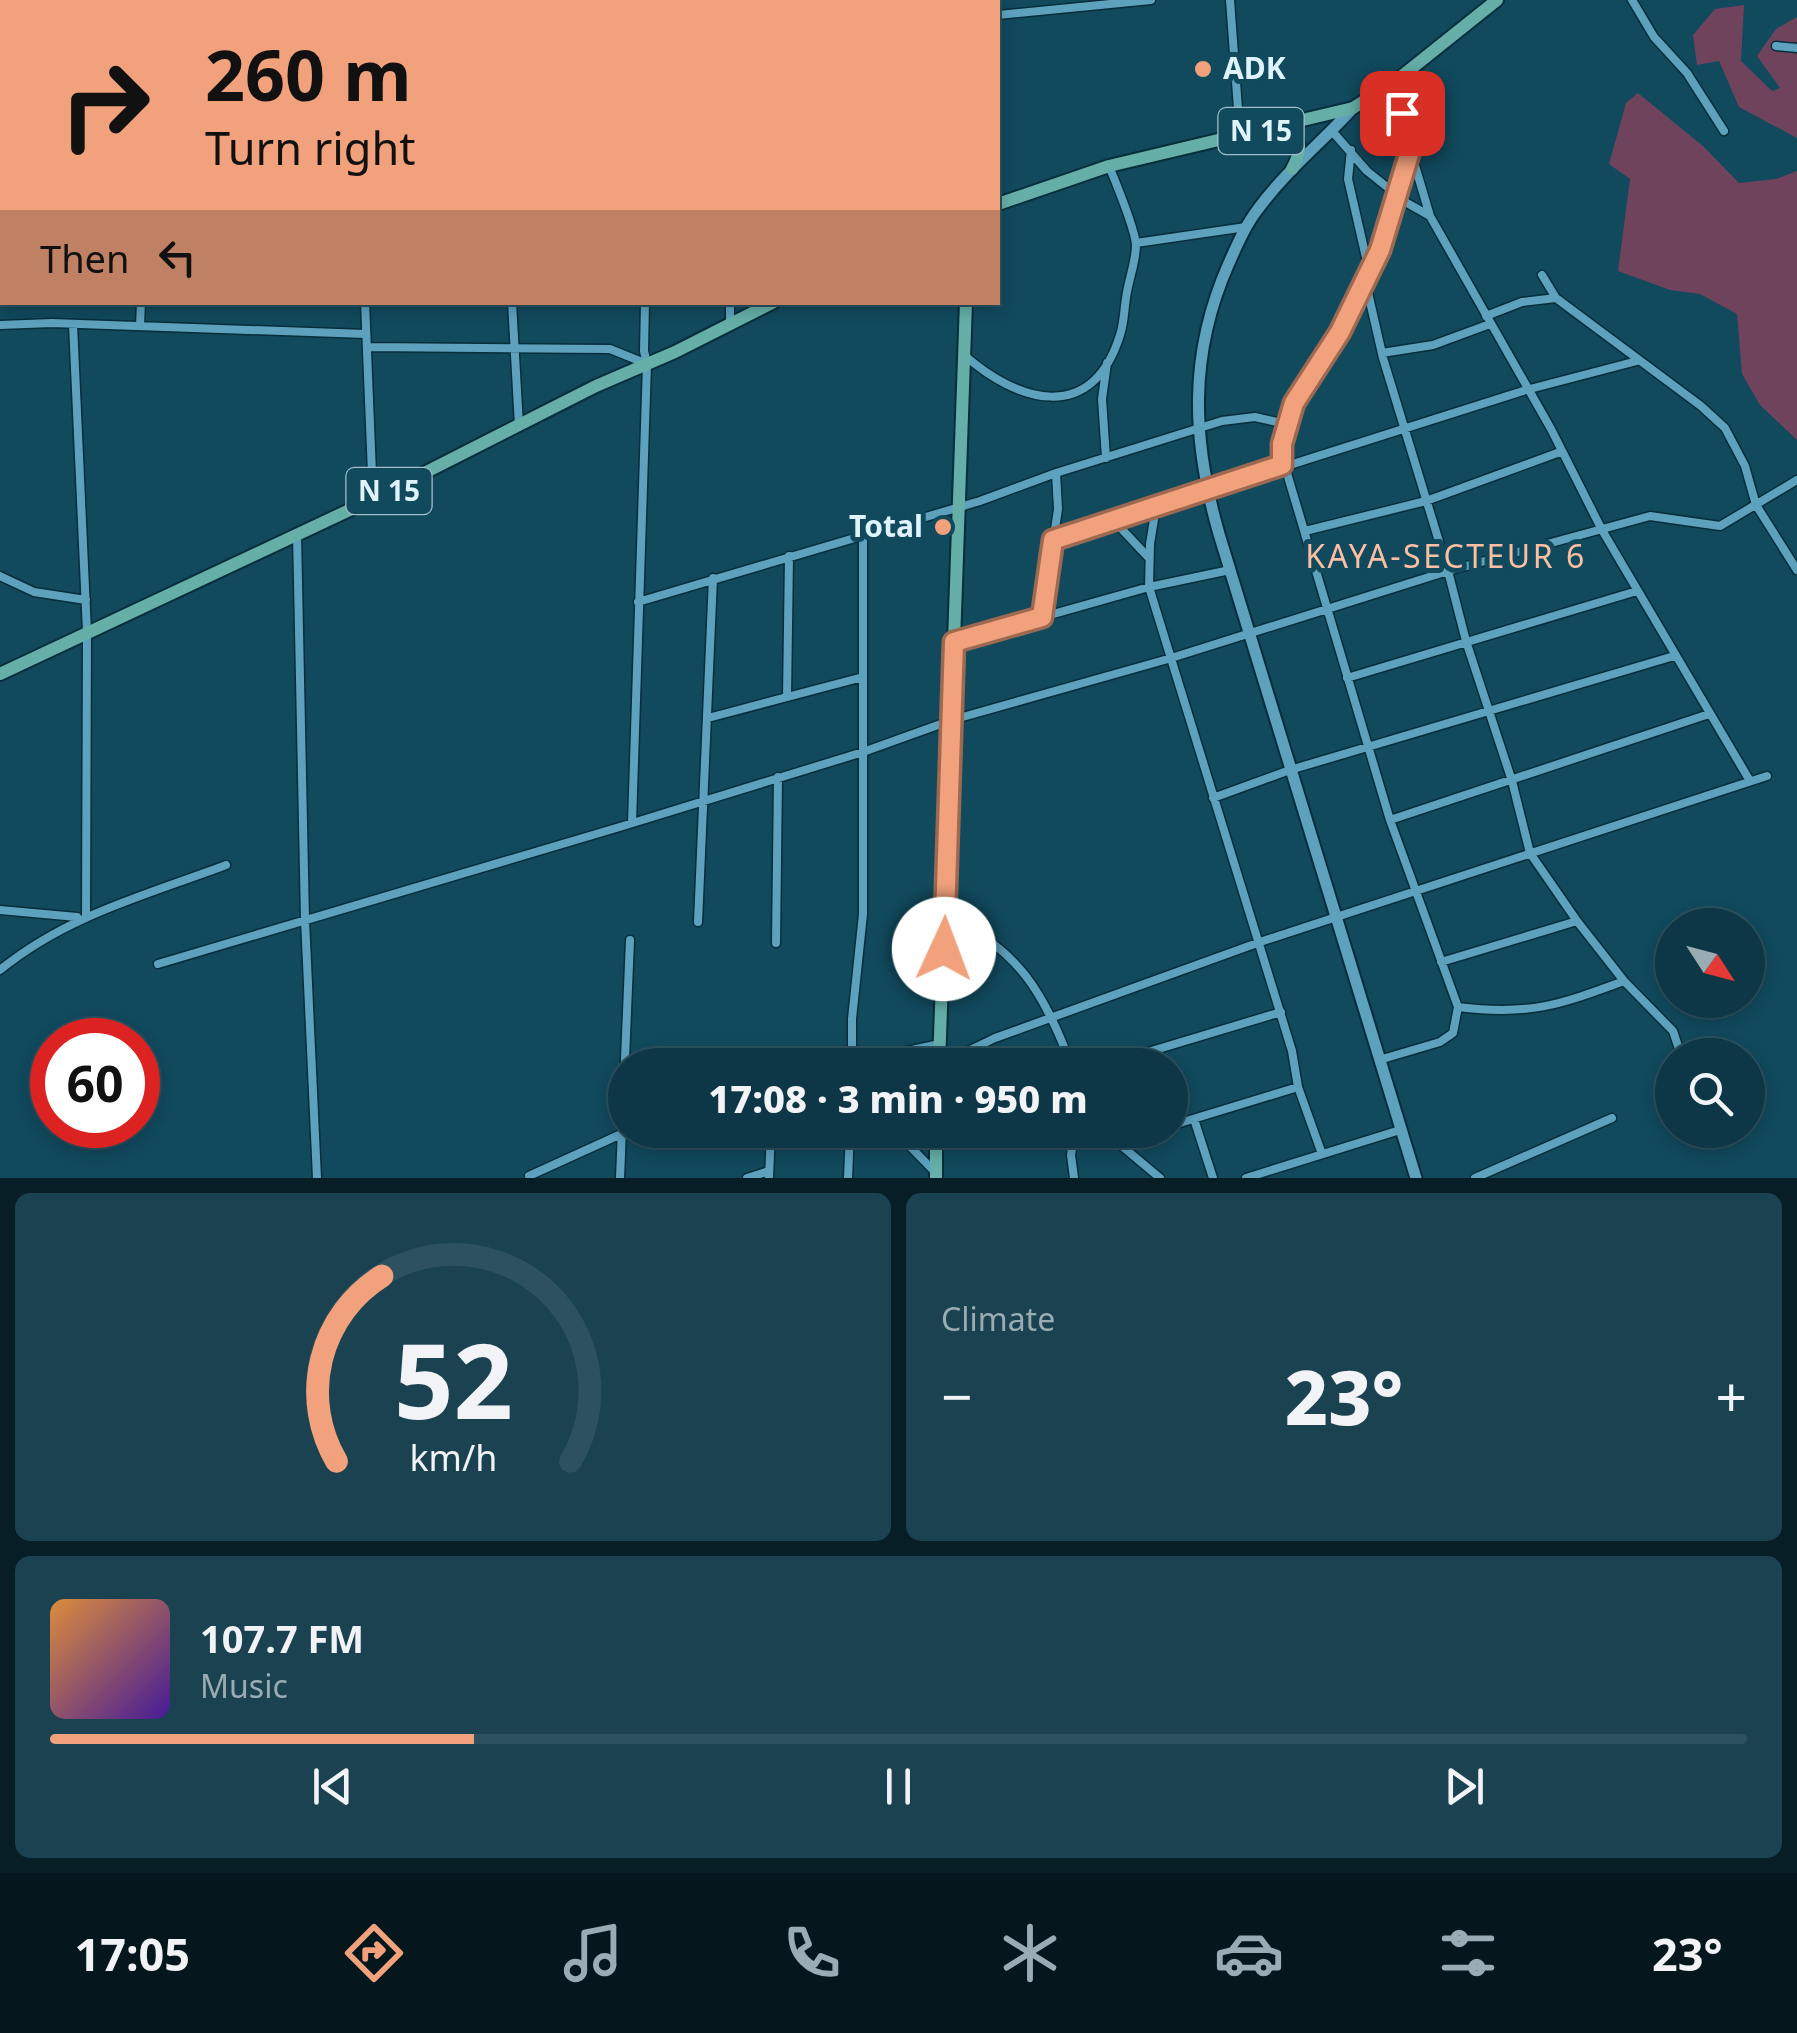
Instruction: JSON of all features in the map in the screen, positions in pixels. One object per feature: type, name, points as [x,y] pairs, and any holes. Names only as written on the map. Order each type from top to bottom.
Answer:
[{"type":"main road","name":"N 15","points":[[1000,203],[1109,166],[1352,108],[1397,80],[1497,0]]},
{"type":"main road","points":[[1352,108],[1292,169],[1246,227],[1214,301],[1200,356],[1197,428],[1206,490],[1416,1178]]},
{"type":"main road","points":[[1283,126],[1299,139],[1299,157],[1292,169]]},
{"type":"main road","name":"N 15","points":[[0,674],[373,499],[596,386],[768,305]]},
{"type":"main road","points":[[940,1048],[966,305]]},
{"type":"main road","points":[[936,1148],[936,1176]]},
{"type":"street","points":[[1000,15],[1151,0]]},
{"type":"street","points":[[1230,0],[1240,136]]},
{"type":"street","points":[[1632,0],[1654,37],[1687,73],[1724,130]]},
{"type":"street","points":[[1776,46],[1797,48]]},
{"type":"street","points":[[1397,80],[1410,151],[1430,216],[1637,592],[1750,782]]},
{"type":"street","points":[[1332,131],[1367,171],[1430,216]]},
{"type":"street","points":[[1352,150],[1348,179],[1382,353],[1530,852],[1577,921],[1675,1038]]},
{"type":"street","points":[[1379,1060],[1440,1042],[1453,1032],[1458,1007],[1390,820],[1282,465],[1286,424],[1306,381],[1340,332],[1368,280],[1410,151]]},
{"type":"street","points":[[1106,458],[1102,399],[1107,363],[1120,334],[1136,243],[1109,166]]},
{"type":"street","points":[[1136,243],[1246,227]]},
{"type":"street","points":[[1542,275],[1556,298],[1725,428],[1745,466],[1756,505],[1797,570]]},
{"type":"street","points":[[1382,353],[1434,345],[1522,302],[1556,298]]},
{"type":"street","points":[[140,305],[140,326]]},
{"type":"street","points":[[365,305],[373,499]]},
{"type":"street","points":[[512,305],[519,426]]},
{"type":"street","points":[[632,823],[647,364],[645,305]]},
{"type":"street","points":[[730,305],[730,324]]},
{"type":"street","points":[[73,324],[87,632],[84,917]]},
{"type":"street","points":[[0,325],[366,334]]},
{"type":"street","points":[[367,348],[610,349],[647,364]]},
{"type":"street","points":[[963,354],[997,382],[1033,397],[1058,396],[1085,386],[1107,363]]},
{"type":"street","points":[[1053,540],[1526,390],[1637,361]]},
{"type":"street","points":[[1085,386],[1102,399]]},
{"type":"street","points":[[638,602],[1011,491],[1056,472],[1197,428],[1244,417],[1286,424]]},
{"type":"street","points":[[1305,531],[1426,501],[1560,452]]},
{"type":"street","points":[[1042,617],[1058,509],[1056,472]]},
{"type":"street","points":[[158,964],[632,823],[863,752],[952,720],[1250,634],[1448,571],[1650,516],[1720,526],[1797,480]]},
{"type":"street","points":[[1156,507],[1149,587],[1168,658],[1260,942],[1292,1051],[1298,1088],[1322,1154]]},
{"type":"street","points":[[1115,522],[1149,558]]},
{"type":"street","points":[[296,534],[317,1178]]},
{"type":"street","points":[[852,1048],[863,914],[864,534]]},
{"type":"street","points":[[786,697],[790,556]]},
{"type":"street","points":[[954,642],[1149,587],[1230,570]]},
{"type":"street","points":[[0,576],[34,592],[86,600]]},
{"type":"street","points":[[698,922],[712,578]]},
{"type":"street","points":[[1347,678],[1637,592]]},
{"type":"street","points":[[1213,798],[1290,770],[1674,656]]},
{"type":"street","points":[[708,718],[863,677]]},
{"type":"street","points":[[1390,820],[1709,714]]},
{"type":"street","points":[[974,1048],[1050,1017],[1334,916],[1767,776]]},
{"type":"street","points":[[776,943],[778,777]]},
{"type":"street","points":[[0,970],[29,948],[84,917],[226,865]]},
{"type":"street","points":[[0,910],[84,917]]},
{"type":"street","points":[[945,917],[979,930],[1025,972],[1064,1048]]},
{"type":"street","points":[[1441,962],[1577,921]]},
{"type":"street","points":[[628,1048],[630,940]]},
{"type":"street","points":[[1458,1007],[1496,1012],[1536,1010],[1624,981]]},
{"type":"street","points":[[1161,1048],[1280,1012]]},
{"type":"street","points":[[921,1048],[940,1044]]},
{"type":"street","points":[[1188,1121],[1298,1088]]},
{"type":"street","points":[[1475,1178],[1499,1173],[1612,1118]]},
{"type":"street","points":[[1194,1119],[1213,1178]]},
{"type":"street","points":[[1246,1178],[1400,1130]]},
{"type":"street","points":[[530,1176],[608,1140]]},
{"type":"street","points":[[620,1178],[624,1148]]},
{"type":"street","points":[[747,1178],[769,1175],[770,1148]]},
{"type":"street","points":[[848,1178],[849,1148]]},
{"type":"street","points":[[910,1148],[936,1176]]},
{"type":"street","points":[[1072,1148],[1074,1178]]},
{"type":"street","points":[[1124,1148],[1160,1178]]},
{"type":"shaded area","points":[[1744,5],[1741,61],[1772,91],[1780,88],[1757,56],[1776,29],[1797,17],[1797,138],[1739,107],[1719,61],[1697,65],[1693,35],[1715,9]]},
{"type":"shaded area","points":[[1638,93],[1704,147],[1739,183],[1776,179],[1797,171],[1797,440],[1760,405],[1742,374],[1737,314],[1700,294],[1670,290],[1618,271],[1630,179],[1609,164],[1626,103]]},
{"type":"place","name":"ADK","points":[[1203,69]]},
{"type":"place","name":"Total","points":[[943,527]]},
{"type":"district","name":"KAYA-SECTEUR 6","points":[[1446,557]]},
{"type":"route","points":[[944,949],[954,642],[1042,617],[1053,540],[1282,465],[1282,444],[1294,403],[1340,332],[1380,250],[1410,151],[1402,113]]}]
